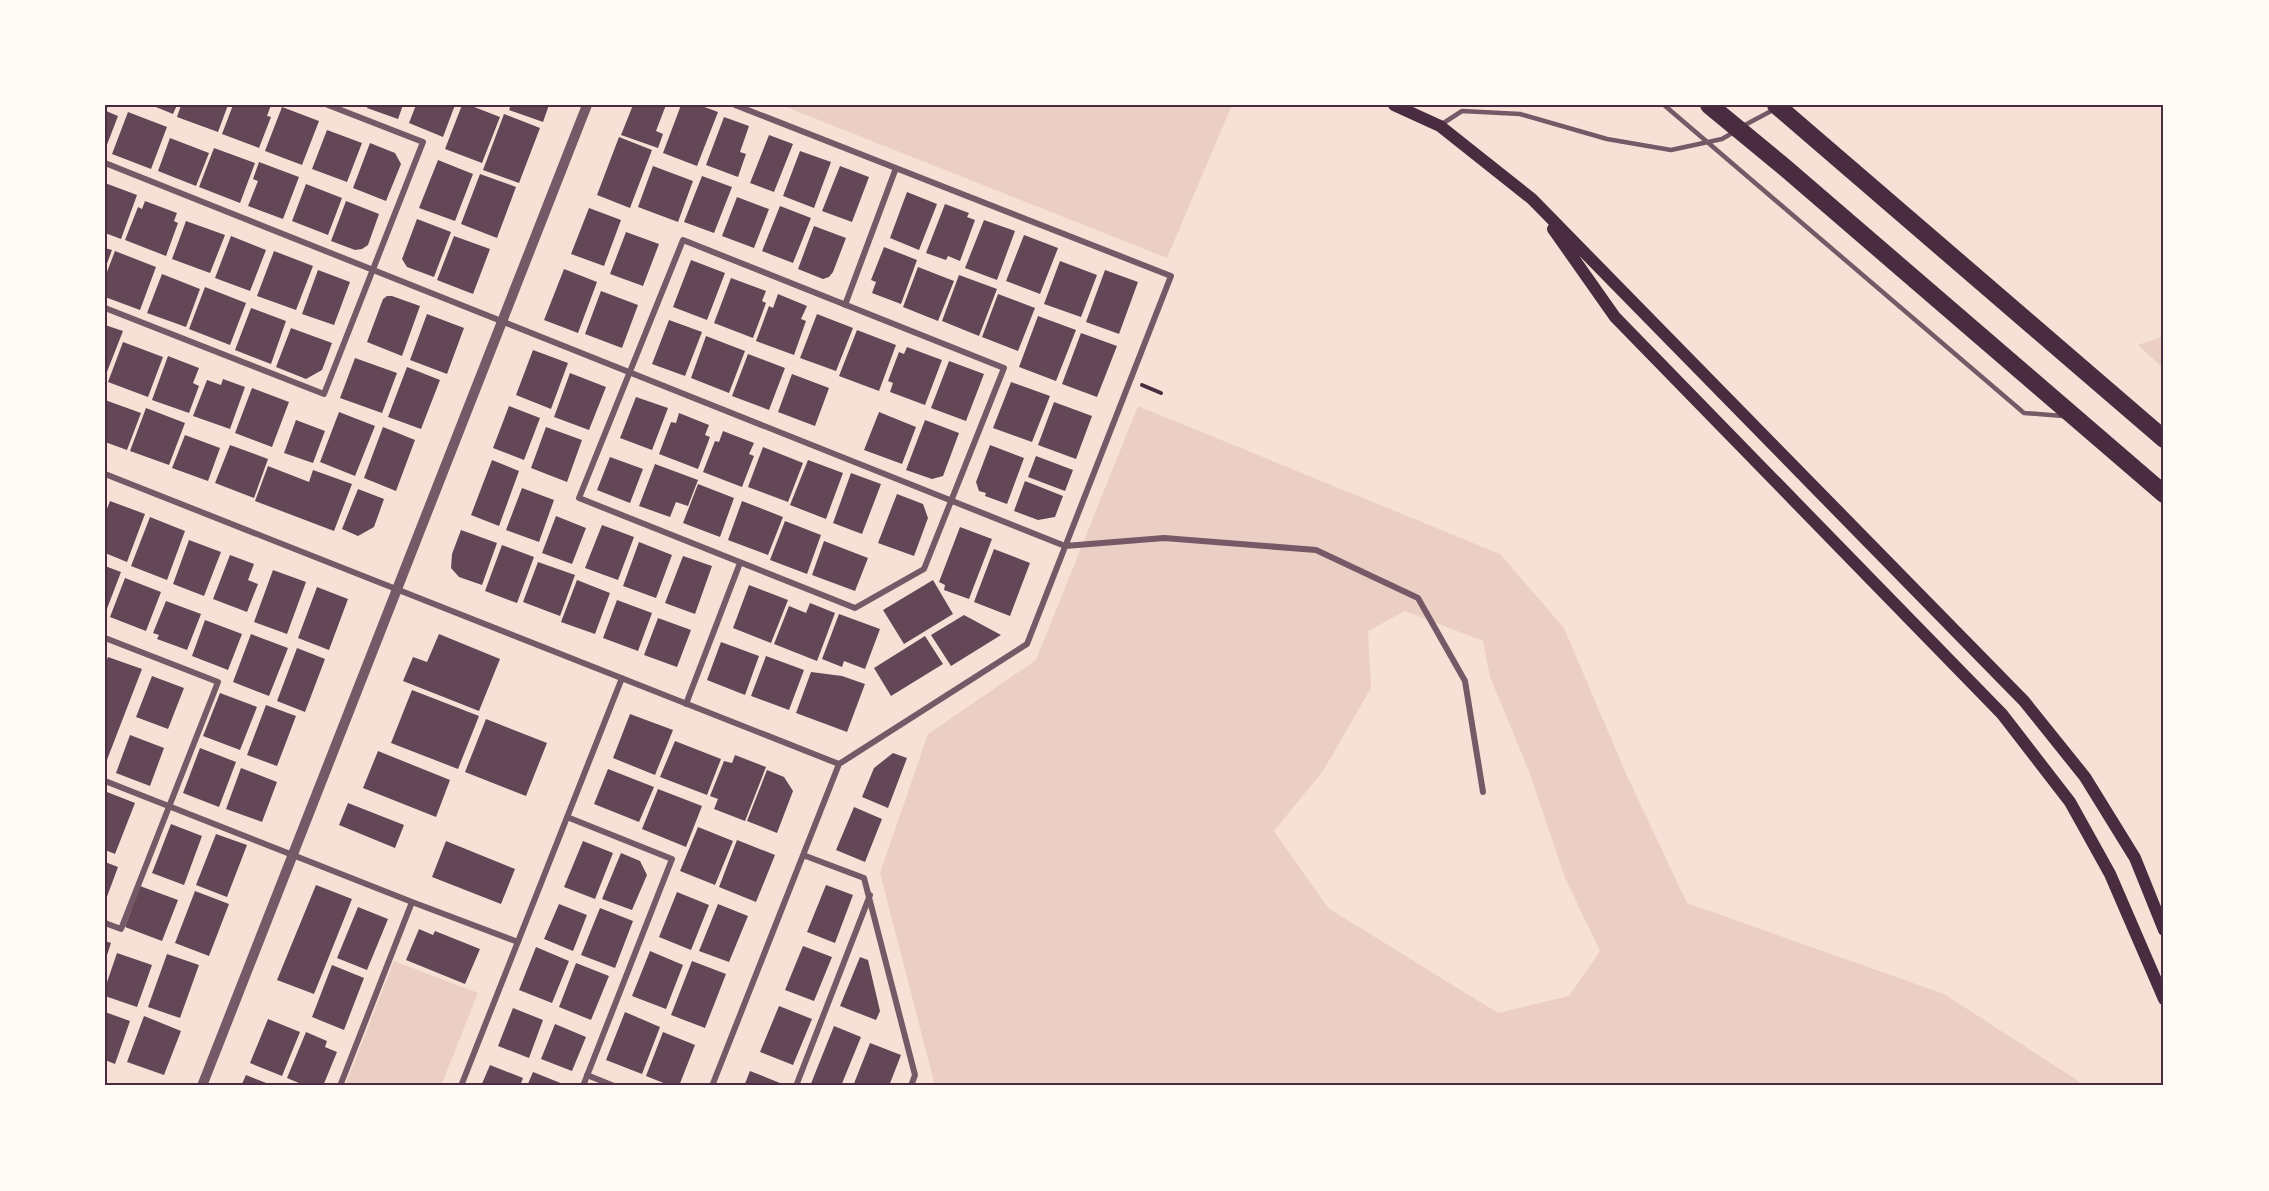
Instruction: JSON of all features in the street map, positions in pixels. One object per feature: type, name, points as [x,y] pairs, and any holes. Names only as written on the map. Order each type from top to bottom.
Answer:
[{"type":"highway","points":[[1709,105],[2164,494]]},
{"type":"highway","points":[[1776,105],[2164,439]]},
{"type":"main road","points":[[1394,105],[1440,126],[1532,199],[2024,701],[2091,788],[2134,858],[2164,930]]},
{"type":"main road","points":[[1532,199],[1615,317],[2002,714],[2070,802],[2110,874],[2164,999]]},
{"type":"street","points":[[105,308],[324,394],[423,142],[328,105]]},
{"type":"street","points":[[202,1086],[588,105]]},
{"type":"street","points":[[712,1086],[839,764],[1027,644],[1171,276],[735,105]]},
{"type":"street","points":[[105,164],[1065,546],[1164,538],[1316,550],[1418,598],[1465,681],[1483,792]]},
{"type":"street","points":[[845,305],[896,168]]},
{"type":"street","points":[[683,240],[845,305],[1004,368],[924,569],[855,609],[579,498],[683,240]]},
{"type":"street","points":[[105,474],[839,764]]},
{"type":"street","points":[[686,704],[740,563]]},
{"type":"street","points":[[105,638],[218,682],[121,929],[105,923]]},
{"type":"street","points":[[461,1086],[622,678]]},
{"type":"street","points":[[105,781],[518,942]]},
{"type":"street","points":[[567,818],[672,859],[583,1086]]},
{"type":"street","points":[[803,855],[864,878],[915,1075],[911,1086]]},
{"type":"street","points":[[796,1086],[870,895]]},
{"type":"street","points":[[340,1086],[412,902]]},
{"type":"street","points":[[587,1075],[614,1086]]},
{"type":"lane","points":[[1664,105],[2024,413],[2073,416]]},
{"type":"lane","points":[[1440,126],[1462,111],[1520,114],[1606,139],[1671,150],[1722,139],[1781,105]]},
{"type":"path","points":[[1130,380],[1161,393]]},
{"type":"shaded area","points":[[781,105],[1232,105],[1167,258]]},
{"type":"shaded area","points":[[2164,336],[2164,369],[2138,345]]},
{"type":"shaded area","points":[[1138,406],[1500,554],[1564,628],[1628,778],[1687,903],[1944,994],[2086,1086],[933,1086],[934,1082],[880,873],[928,734],[1036,660]],"holes":[[[1405,611],[1483,641],[1490,677],[1529,771],[1565,878],[1600,951],[1569,996],[1498,1013],[1328,908],[1274,831],[1323,771],[1371,688],[1368,631]]]},
{"type":"shaded area","points":[[394,961],[478,993],[441,1086],[345,1086]]},
{"type":"building","points":[[105,105],[108,106],[106,111],[118,116],[105,150]]},
{"type":"building","points":[[151,105],[177,105],[173,114]]},
{"type":"building","points":[[181,105],[228,105],[218,132],[177,117]]},
{"type":"building","points":[[233,105],[271,105],[267,116],[271,117],[259,148],[222,134]]},
{"type":"building","points":[[368,105],[403,105],[398,119],[367,108]]},
{"type":"building","points":[[416,105],[455,105],[443,137],[409,123]]},
{"type":"building","points":[[462,105],[469,105],[500,117],[482,163],[445,149]]},
{"type":"building","points":[[511,105],[549,105],[543,122],[509,110]]},
{"type":"building","points":[[633,105],[666,105],[656,131],[663,134],[658,148],[621,135]]},
{"type":"building","points":[[681,105],[699,105],[718,112],[697,166],[663,153]]},
{"type":"building","points":[[282,107],[319,121],[302,165],[265,151]]},
{"type":"building","points":[[128,112],[167,127],[151,169],[112,154]]},
{"type":"building","points":[[504,114],[540,128],[519,183],[483,170]]},
{"type":"building","points":[[724,117],[749,126],[740,152],[746,154],[738,177],[706,165]]},
{"type":"building","points":[[327,130],[362,143],[347,182],[312,169]]},
{"type":"building","points":[[769,135],[793,144],[774,192],[750,183]]},
{"type":"building","points":[[619,137],[652,150],[630,208],[597,195]]},
{"type":"building","points":[[170,138],[209,153],[196,186],[158,171]]},
{"type":"building","points":[[370,143],[395,153],[401,164],[386,201],[353,188]]},
{"type":"building","points":[[214,148],[255,163],[240,203],[199,187]]},
{"type":"building","points":[[800,151],[831,162],[814,208],[783,196]]},
{"type":"building","points":[[438,160],[473,174],[455,221],[419,208]]},
{"type":"building","points":[[259,162],[299,177],[283,219],[248,206],[258,181],[253,179]]},
{"type":"building","points":[[653,166],[693,181],[678,222],[638,207]]},
{"type":"building","points":[[840,166],[869,177],[852,222],[822,211]]},
{"type":"building","points":[[480,174],[516,187],[497,238],[461,224]]},
{"type":"building","points":[[702,176],[732,187],[714,233],[684,222]]},
{"type":"building","points":[[105,183],[137,195],[121,239],[105,233]]},
{"type":"building","points":[[306,184],[342,198],[328,235],[292,221]]},
{"type":"building","points":[[907,192],[937,204],[919,250],[890,238]]},
{"type":"building","points":[[737,197],[769,209],[754,248],[722,236]]},
{"type":"building","points":[[145,201],[177,213],[174,221],[178,223],[166,256],[125,240],[138,207],[142,209]]},
{"type":"building","points":[[346,201],[379,214],[368,245],[362,249],[355,250],[331,241]]},
{"type":"building","points":[[945,204],[969,213],[967,217],[975,220],[960,261],[948,256],[946,260],[926,253]]},
{"type":"building","points":[[780,206],[811,218],[793,263],[762,251]]},
{"type":"building","points":[[589,208],[621,220],[604,266],[571,254]]},
{"type":"building","points":[[417,219],[451,232],[434,277],[407,267],[402,259]]},
{"type":"building","points":[[984,220],[1015,231],[997,280],[965,268]]},
{"type":"building","points":[[186,221],[225,235],[210,273],[172,259]]},
{"type":"building","points":[[814,226],[846,238],[833,272],[829,277],[823,279],[798,269]]},
{"type":"building","points":[[626,232],[659,244],[643,286],[610,274]]},
{"type":"building","points":[[1024,235],[1058,248],[1040,294],[1006,281]]},
{"type":"building","points":[[231,236],[266,250],[250,291],[215,278]]},
{"type":"building","points":[[454,236],[490,249],[473,294],[437,280]]},
{"type":"building","points":[[884,247],[917,260],[901,304],[872,293],[876,282],[871,280]]},
{"type":"building","points":[[105,248],[112,250],[105,269]]},
{"type":"building","points":[[115,251],[156,267],[140,310],[105,297],[105,277]]},
{"type":"building","points":[[274,251],[313,266],[296,310],[257,296]]},
{"type":"building","points":[[691,260],[725,273],[707,320],[673,307]]},
{"type":"building","points":[[1060,261],[1097,275],[1081,317],[1044,304]]},
{"type":"building","points":[[918,267],[954,281],[938,321],[903,307]]},
{"type":"building","points":[[564,269],[597,282],[578,333],[544,320]]},
{"type":"building","points":[[318,270],[350,282],[334,325],[302,314]]},
{"type":"building","points":[[1105,270],[1138,282],[1119,334],[1086,322]]},
{"type":"building","points":[[162,274],[200,289],[186,327],[147,313]]},
{"type":"building","points":[[959,275],[997,289],[979,336],[942,321]]},
{"type":"building","points":[[731,278],[766,291],[762,301],[766,303],[753,338],[714,323]]},
{"type":"building","points":[[205,287],[246,303],[230,345],[189,329]]},
{"type":"building","points":[[601,291],[638,305],[622,348],[585,334]]},
{"type":"building","points":[[778,294],[807,306],[801,319],[806,321],[794,355],[756,341],[769,306],[773,308]]},
{"type":"building","points":[[998,294],[1035,308],[1018,351],[982,337]]},
{"type":"building","points":[[387,296],[420,306],[402,356],[367,342],[383,299]]},
{"type":"building","points":[[251,308],[286,321],[271,364],[235,350]]},
{"type":"building","points":[[427,314],[464,328],[447,374],[410,360]]},
{"type":"building","points":[[817,314],[853,328],[836,371],[800,358]]},
{"type":"building","points":[[1038,316],[1076,330],[1056,381],[1019,367]]},
{"type":"building","points":[[669,320],[702,332],[685,376],[652,364]]},
{"type":"building","points":[[105,325],[123,331],[105,377]]},
{"type":"building","points":[[291,328],[332,343],[322,370],[306,379],[276,367]]},
{"type":"building","points":[[857,330],[896,345],[879,391],[839,376]]},
{"type":"building","points":[[1081,333],[1117,346],[1097,397],[1062,384]]},
{"type":"building","points":[[706,336],[745,351],[729,393],[691,378]]},
{"type":"building","points":[[123,342],[163,357],[148,397],[108,382]]},
{"type":"building","points":[[907,347],[942,360],[925,405],[890,392],[893,383],[888,381],[899,352],[904,354]]},
{"type":"building","points":[[533,350],[568,363],[551,409],[516,395]]},
{"type":"building","points":[[748,354],[785,368],[769,410],[732,396]]},
{"type":"building","points":[[168,356],[199,368],[193,383],[199,386],[189,413],[152,400]]},
{"type":"building","points":[[355,358],[397,373],[382,413],[340,398]]},
{"type":"building","points":[[949,361],[984,374],[966,421],[931,408]]},
{"type":"building","points":[[407,367],[440,380],[421,429],[388,417]]},
{"type":"building","points":[[570,373],[606,387],[589,430],[554,417]]},
{"type":"building","points":[[792,374],[829,388],[815,426],[778,412]]},
{"type":"building","points":[[223,379],[245,387],[230,429],[193,416],[207,380],[221,385]]},
{"type":"building","points":[[1011,382],[1050,396],[1032,442],[993,428]]},
{"type":"building","points":[[252,388],[289,402],[272,447],[235,433]]},
{"type":"building","points":[[636,397],[668,408],[652,450],[620,438]]},
{"type":"building","points":[[105,400],[141,413],[127,450],[105,442]]},
{"type":"building","points":[[1054,402],[1092,416],[1076,459],[1038,445]]},
{"type":"building","points":[[509,406],[540,418],[524,460],[493,448]]},
{"type":"building","points":[[146,408],[185,423],[169,465],[130,451]]},
{"type":"building","points":[[339,412],[375,426],[355,476],[320,462]]},
{"type":"building","points":[[879,412],[916,427],[902,464],[864,450]]},
{"type":"building","points":[[679,413],[709,425],[705,435],[710,437],[698,469],[659,454],[671,422],[676,423]]},
{"type":"building","points":[[296,420],[325,431],[313,463],[284,453]]},
{"type":"building","points":[[925,420],[959,433],[943,476],[932,479],[906,470]]},
{"type":"building","points":[[383,427],[415,440],[396,491],[364,478]]},
{"type":"building","points":[[546,427],[582,440],[567,482],[531,468]]},
{"type":"building","points":[[723,431],[754,443],[749,454],[754,456],[742,487],[703,472],[715,441],[719,442]]},
{"type":"building","points":[[185,435],[220,448],[208,481],[172,468]]},
{"type":"building","points":[[230,445],[268,459],[254,498],[215,483]]},
{"type":"building","points":[[990,445],[1024,458],[1007,504],[985,496],[986,493],[979,491],[976,482]]},
{"type":"building","points":[[763,447],[803,463],[788,502],[748,487]]},
{"type":"building","points":[[1036,456],[1073,470],[1065,491],[1028,477]]},
{"type":"building","points":[[610,457],[643,469],[630,503],[597,490]]},
{"type":"building","points":[[492,460],[519,471],[499,526],[471,515]]},
{"type":"building","points":[[808,460],[843,473],[826,519],[790,505]]},
{"type":"building","points":[[655,464],[698,480],[688,506],[676,502],[670,517],[639,506]]},
{"type":"building","points":[[268,466],[309,482],[313,470],[352,484],[334,531],[255,501]]},
{"type":"building","points":[[851,473],[881,484],[862,534],[833,523]]},
{"type":"building","points":[[1025,481],[1063,496],[1055,517],[1038,520],[1014,511]]},
{"type":"building","points":[[698,484],[734,498],[720,537],[683,523]]},
{"type":"building","points":[[522,488],[554,500],[539,542],[506,530]]},
{"type":"building","points":[[358,489],[384,499],[374,527],[358,536],[342,529]]},
{"type":"building","points":[[897,494],[923,504],[928,518],[914,556],[878,543]]},
{"type":"building","points":[[110,501],[145,514],[127,562],[105,553],[105,514]]},
{"type":"building","points":[[742,501],[783,517],[768,555],[728,540]]},
{"type":"building","points":[[556,516],[586,528],[572,564],[542,553]]},
{"type":"building","points":[[150,517],[185,531],[167,580],[131,566]]},
{"type":"building","points":[[785,521],[821,535],[807,574],[770,560]]},
{"type":"building","points":[[602,525],[634,537],[618,580],[585,568]]},
{"type":"building","points":[[960,527],[992,539],[969,599],[944,590],[945,585],[939,582]]},
{"type":"building","points":[[461,530],[497,543],[482,585],[459,577],[451,568],[452,554]]},
{"type":"building","points":[[189,540],[221,552],[204,596],[173,584]]},
{"type":"building","points":[[824,541],[868,558],[855,591],[812,575]]},
{"type":"building","points":[[639,542],[672,555],[656,598],[623,586]]},
{"type":"building","points":[[502,545],[534,557],[517,603],[485,591]]},
{"type":"building","points":[[994,549],[1030,563],[1010,616],[974,602]]},
{"type":"building","points":[[230,555],[254,564],[248,580],[258,584],[247,612],[213,599]]},
{"type":"building","points":[[683,556],[712,566],[695,614],[665,603]]},
{"type":"building","points":[[538,562],[575,575],[560,616],[523,602]]},
{"type":"building","points":[[105,566],[121,572],[105,614]]},
{"type":"building","points":[[273,570],[306,582],[287,634],[254,622]]},
{"type":"building","points":[[125,578],[161,592],[146,631],[110,617]]},
{"type":"building","points":[[577,580],[610,593],[595,634],[561,622]]},
{"type":"building","points":[[933,580],[953,614],[904,644],[883,610]]},
{"type":"building","points":[[749,585],[788,600],[771,643],[733,628]]},
{"type":"building","points":[[317,587],[348,599],[329,650],[298,638]]},
{"type":"building","points":[[617,600],[652,613],[638,651],[603,638]]},
{"type":"building","points":[[166,601],[201,614],[187,650],[157,639],[159,635],[153,633]]},
{"type":"building","points":[[810,603],[835,613],[817,661],[774,644],[789,606],[806,613]]},
{"type":"building","points":[[839,614],[880,629],[865,669],[844,661],[842,667],[822,659]]},
{"type":"building","points":[[964,615],[1001,635],[951,666],[931,635]]},
{"type":"building","points":[[658,618],[691,630],[677,667],[644,655]]},
{"type":"building","points":[[205,620],[242,634],[228,670],[192,656]]},
{"type":"building","points":[[251,634],[288,648],[269,696],[233,682]]},
{"type":"building","points":[[439,634],[500,659],[479,711],[403,681],[413,657],[427,662]]},
{"type":"building","points":[[925,636],[943,664],[891,696],[874,668]]},
{"type":"building","points":[[721,642],[759,656],[745,695],[707,680]]},
{"type":"building","points":[[297,648],[325,659],[305,712],[277,701]]},
{"type":"building","points":[[766,656],[804,670],[789,710],[751,696]]},
{"type":"building","points":[[108,657],[142,669],[105,765],[105,664]]},
{"type":"building","points":[[811,672],[842,676],[865,684],[847,732],[796,713]]},
{"type":"building","points":[[152,676],[184,688],[168,729],[136,717]]},
{"type":"building","points":[[412,690],[479,716],[458,769],[391,743]]},
{"type":"building","points":[[220,693],[257,707],[240,750],[203,736]]},
{"type":"building","points":[[266,705],[296,716],[277,766],[247,755]]},
{"type":"building","points":[[630,714],[673,730],[655,775],[613,758]]},
{"type":"building","points":[[486,719],[547,743],[526,796],[465,772]]},
{"type":"building","points":[[130,735],[164,748],[150,786],[116,773]]},
{"type":"building","points":[[675,741],[721,759],[707,795],[660,777]]},
{"type":"building","points":[[200,748],[236,762],[219,807],[183,793]]},
{"type":"building","points":[[378,751],[450,780],[436,817],[363,788]]},
{"type":"building","points":[[893,753],[907,758],[888,808],[862,797],[874,768]]},
{"type":"building","points":[[735,755],[766,767],[745,821],[714,809],[718,799],[710,796],[724,761],[732,763]]},
{"type":"building","points":[[241,768],[277,782],[262,822],[226,809]]},
{"type":"building","points":[[608,769],[654,787],[639,822],[594,804]]},
{"type":"building","points":[[767,770],[784,777],[793,791],[777,833],[747,821]]},
{"type":"building","points":[[658,789],[702,806],[686,847],[642,829]]},
{"type":"building","points":[[107,792],[135,803],[115,854],[105,850]]},
{"type":"building","points":[[348,803],[404,825],[395,848],[339,825]]},
{"type":"building","points":[[854,807],[882,819],[865,862],[836,850]]},
{"type":"building","points":[[171,824],[202,836],[184,885],[152,873]]},
{"type":"building","points":[[698,827],[733,841],[715,885],[680,871]]},
{"type":"building","points":[[216,834],[247,845],[227,897],[196,885]]},
{"type":"building","points":[[737,840],[775,855],[756,902],[719,887]]},
{"type":"building","points":[[446,841],[515,869],[501,904],[432,877]]},
{"type":"building","points":[[583,841],[613,853],[595,899],[564,887]]},
{"type":"building","points":[[621,853],[640,861],[647,875],[632,910],[602,899]]},
{"type":"building","points":[[105,862],[118,867],[105,902]]},
{"type":"building","points":[[316,885],[352,899],[314,994],[277,980]]},
{"type":"building","points":[[826,885],[853,895],[835,943],[807,932]]},
{"type":"building","points":[[140,886],[178,900],[162,941],[125,927]]},
{"type":"building","points":[[195,891],[229,904],[209,956],[175,943]]},
{"type":"building","points":[[677,892],[709,905],[691,950],[659,937]]},
{"type":"building","points":[[559,904],[587,915],[573,951],[544,939]]},
{"type":"building","points":[[718,904],[748,916],[729,962],[699,951]]},
{"type":"building","points":[[358,907],[388,919],[367,970],[337,958]]},
{"type":"building","points":[[600,908],[633,921],[615,968],[581,955]]},
{"type":"building","points":[[419,929],[433,935],[435,931],[480,949],[465,984],[406,960]]},
{"type":"building","points":[[105,941],[111,943],[105,961]]},
{"type":"building","points":[[803,946],[832,957],[814,1001],[785,990]]},
{"type":"building","points":[[536,947],[569,961],[552,1003],[519,990]]},
{"type":"building","points":[[650,951],[683,965],[666,1009],[632,996]]},
{"type":"building","points":[[117,953],[152,965],[137,1007],[105,996],[105,988]]},
{"type":"building","points":[[167,954],[199,965],[180,1018],[148,1007]]},
{"type":"building","points":[[860,957],[868,960],[880,1011],[876,1020],[840,1006]]},
{"type":"building","points":[[692,961],[726,974],[705,1028],[671,1015]]},
{"type":"building","points":[[576,963],[609,976],[591,1020],[559,1007]]},
{"type":"building","points":[[332,965],[364,978],[344,1030],[312,1017]]},
{"type":"building","points":[[779,1006],[812,1019],[793,1065],[760,1052]]},
{"type":"building","points":[[513,1008],[543,1020],[529,1058],[498,1046]]},
{"type":"building","points":[[105,1012],[130,1021],[115,1064],[105,1060]]},
{"type":"building","points":[[625,1012],[660,1027],[642,1074],[606,1060]]},
{"type":"building","points":[[144,1016],[181,1031],[164,1075],[127,1062]]},
{"type":"building","points":[[268,1019],[300,1032],[282,1076],[250,1063]]},
{"type":"building","points":[[555,1024],[586,1037],[572,1071],[541,1059]]},
{"type":"building","points":[[834,1026],[861,1037],[841,1086],[810,1086]]},
{"type":"building","points":[[306,1032],[327,1041],[325,1047],[337,1052],[323,1086],[306,1086],[287,1078]]},
{"type":"building","points":[[663,1032],[695,1045],[679,1086],[671,1086],[646,1076]]},
{"type":"building","points":[[870,1043],[901,1055],[889,1086],[853,1086]]},
{"type":"building","points":[[490,1065],[523,1078],[520,1086],[481,1086]]},
{"type":"building","points":[[750,1071],[780,1083],[779,1086],[744,1086]]},
{"type":"building","points":[[533,1072],[568,1086],[527,1086]]},
{"type":"building","points":[[246,1075],[274,1086],[241,1086]]}]
